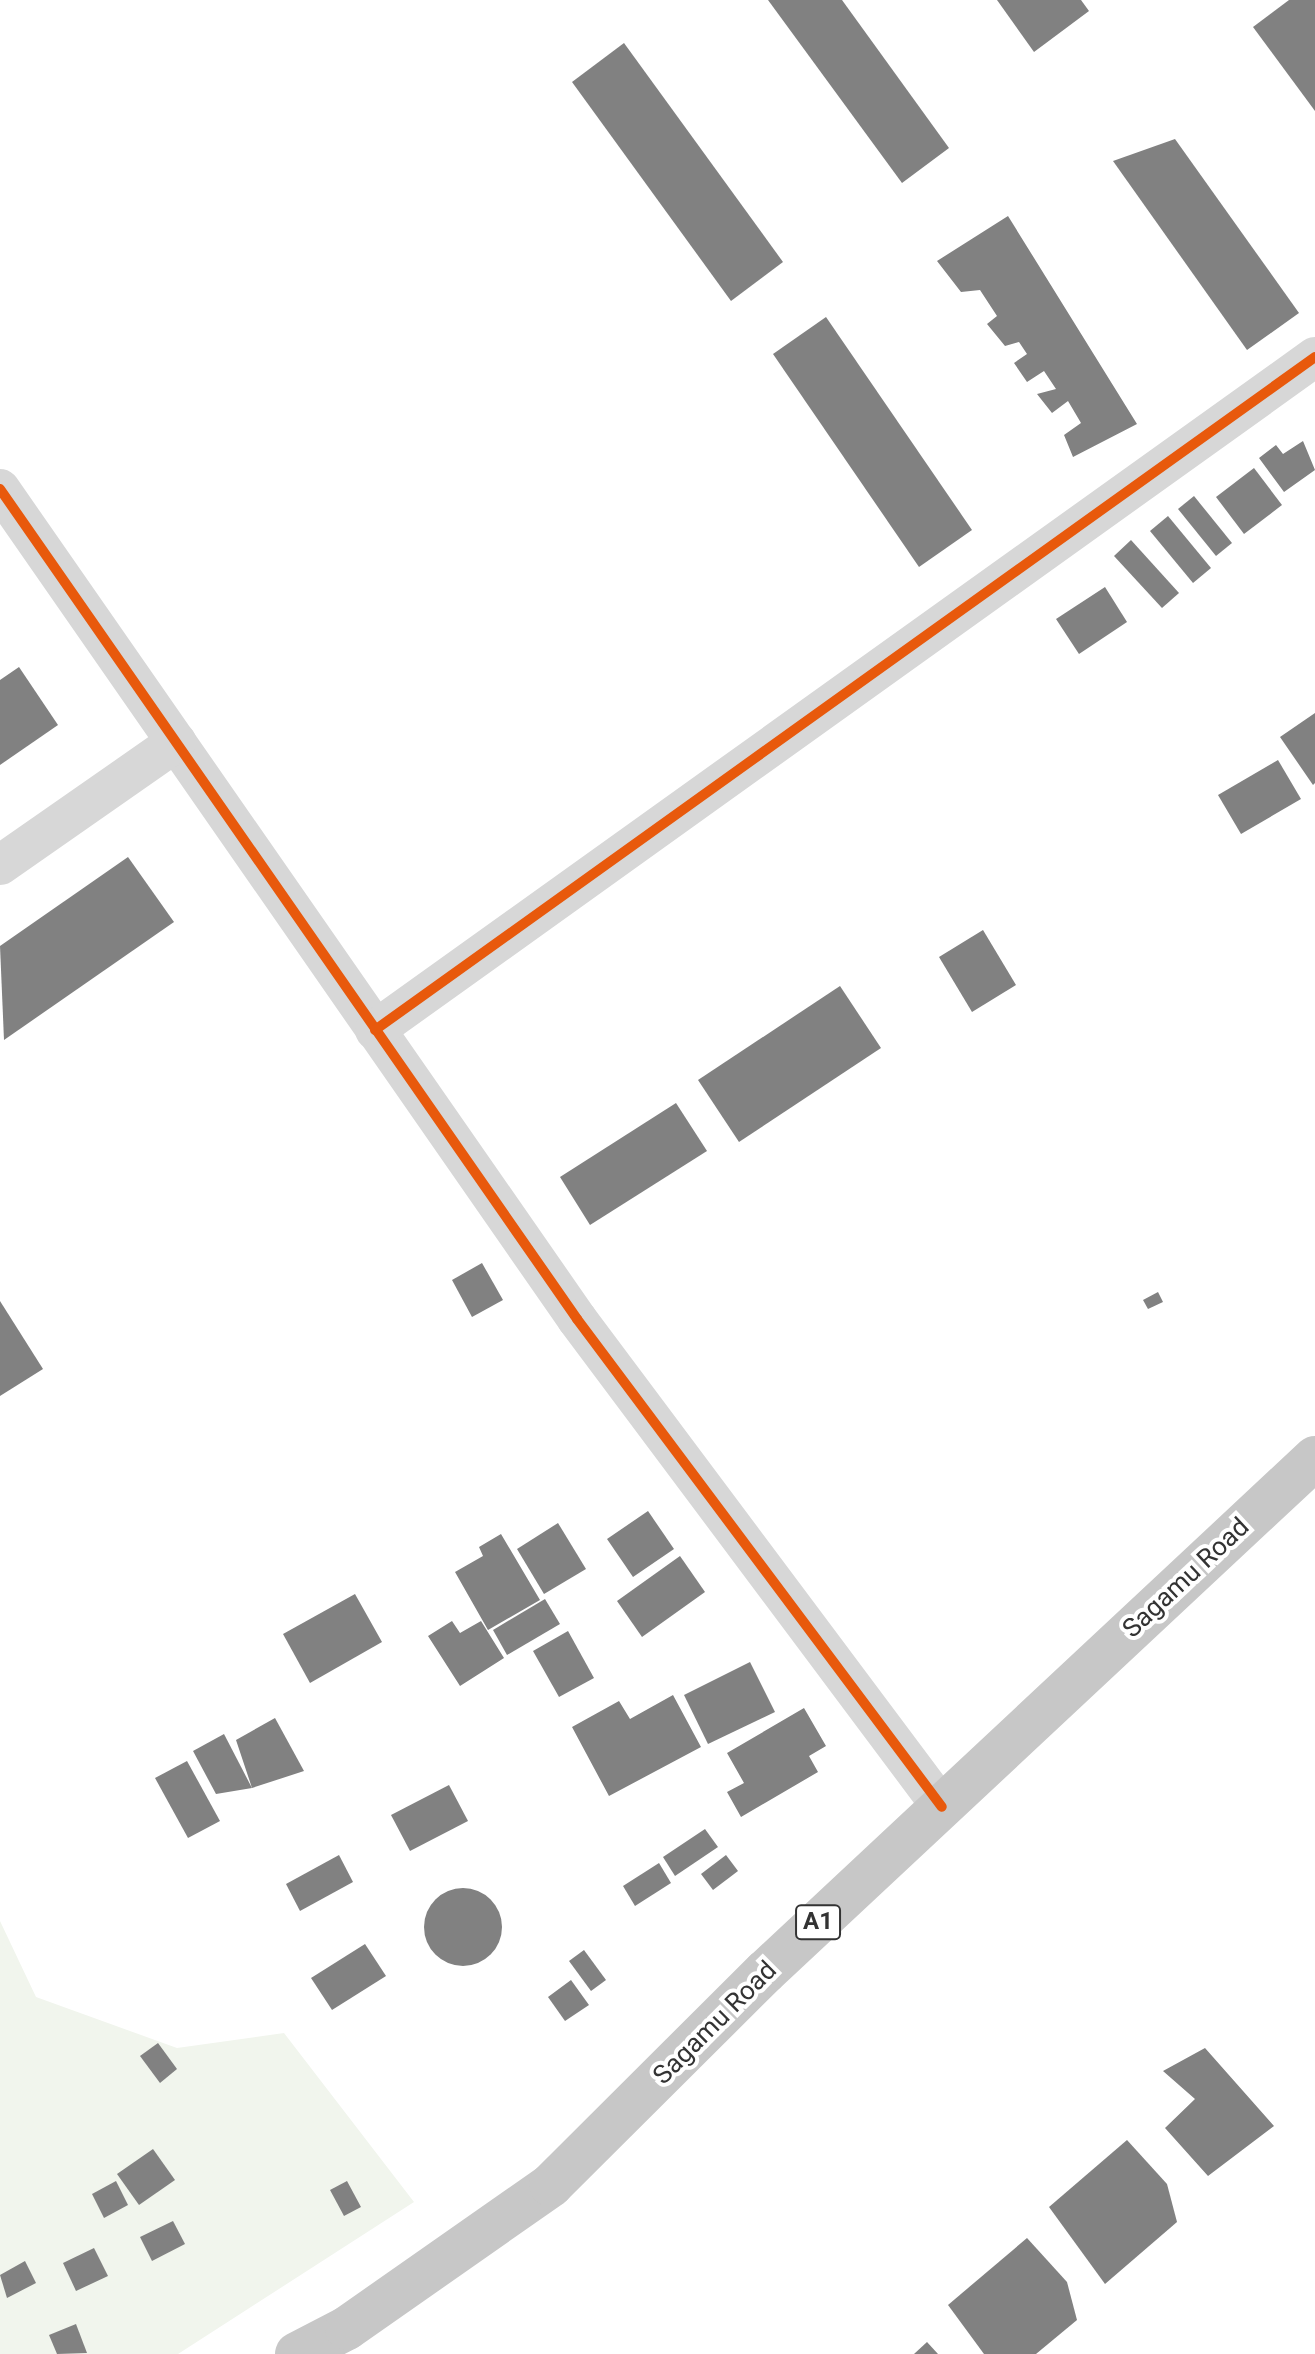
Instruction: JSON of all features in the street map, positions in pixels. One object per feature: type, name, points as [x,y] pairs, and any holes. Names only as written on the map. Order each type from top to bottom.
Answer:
[{"type":"highway","name":"Sagamu Road","points":[[297,2354],[347,2328],[551,2185],[942,1807],[1315,1458]]},
{"type":"street","points":[[375,1030],[1315,357]]},
{"type":"street","points":[[0,489],[577,1319],[942,1807]]},
{"type":"street","points":[[0,865],[176,742]]},
{"type":"shaded area","points":[[0,1921],[36,1997],[177,2048],[284,2033],[414,2202],[178,2354],[0,2354]]},
{"type":"building","points":[[768,0],[842,0],[949,148],[902,183]]},
{"type":"building","points":[[997,0],[1081,0],[1089,11],[1034,52]]},
{"type":"building","points":[[1289,0],[1315,0],[1315,111],[1253,27]]},
{"type":"building","points":[[624,43],[783,262],[731,301],[572,82]]},
{"type":"building","points":[[1175,139],[1299,313],[1247,350],[1113,161]]},
{"type":"building","points":[[1008,216],[1137,424],[1073,457],[1064,435],[1081,423],[1068,401],[1052,413],[1037,394],[1056,389],[1044,371],[1027,382],[1014,363],[1027,354],[1019,342],[1005,346],[987,324],[997,316],[980,290],[961,292],[937,261]]},
{"type":"building","points":[[826,317],[972,530],[919,567],[773,354]]},
{"type":"building","points":[[1303,441],[1315,470],[1284,492],[1259,458],[1276,445],[1283,454]]},
{"type":"building","points":[[1254,468],[1282,505],[1244,534],[1216,497]]},
{"type":"building","points":[[1194,496],[1232,543],[1216,556],[1178,509]]},
{"type":"building","points":[[1168,516],[1211,568],[1193,583],[1150,531]]},
{"type":"building","points":[[1131,540],[1179,593],[1162,608],[1114,556]]},
{"type":"building","points":[[1105,587],[1127,622],[1079,654],[1056,619]]},
{"type":"building","points":[[19,667],[58,725],[0,765],[0,680]]},
{"type":"building","points":[[1315,713],[1315,783],[1313,785],[1280,737]]},
{"type":"building","points":[[1278,760],[1301,799],[1241,834],[1218,795]]},
{"type":"building","points":[[128,857],[174,922],[4,1040],[0,946]]},
{"type":"building","points":[[983,930],[1016,985],[972,1012],[939,957]]},
{"type":"building","points":[[840,986],[881,1048],[739,1142],[698,1080]]},
{"type":"building","points":[[676,1103],[707,1151],[590,1225],[560,1177]]},
{"type":"building","points":[[482,1263],[503,1300],[472,1317],[452,1280]]},
{"type":"building","points":[[1158,1292],[1163,1302],[1148,1309],[1143,1300]]},
{"type":"building","points":[[0,1301],[43,1369],[0,1396]]},
{"type":"building","points":[[648,1511],[674,1549],[633,1577],[607,1539]]},
{"type":"building","points":[[558,1523],[586,1569],[544,1594],[517,1549]]},
{"type":"building","points":[[501,1534],[540,1600],[488,1630],[455,1572],[483,1556],[479,1547]]},
{"type":"building","points":[[680,1556],[705,1592],[642,1637],[617,1601]]},
{"type":"building","points":[[355,1594],[382,1642],[310,1683],[283,1634]]},
{"type":"building","points":[[545,1599],[560,1624],[507,1655],[493,1630]]},
{"type":"building","points":[[452,1621],[460,1633],[481,1621],[504,1658],[460,1686],[428,1636]]},
{"type":"building","points":[[568,1631],[594,1678],[559,1697],[533,1651]]},
{"type":"building","points":[[750,1662],[775,1712],[708,1744],[684,1695]]},
{"type":"building","points":[[673,1695],[701,1747],[609,1796],[572,1727],[619,1701],[630,1719]]},
{"type":"building","points":[[804,1708],[826,1746],[809,1756],[818,1772],[741,1817],[727,1792],[744,1783],[727,1753]]},
{"type":"building","points":[[275,1718],[304,1771],[252,1788],[236,1740]]},
{"type":"building","points":[[224,1734],[252,1788],[216,1794],[193,1751]]},
{"type":"building","points":[[187,1761],[220,1821],[188,1838],[155,1778]]},
{"type":"building","points":[[449,1785],[468,1821],[410,1851],[391,1815]]},
{"type":"building","points":[[705,1829],[718,1847],[675,1876],[663,1857]]},
{"type":"building","points":[[339,1855],[353,1882],[300,1911],[286,1884]]},
{"type":"building","points":[[726,1855],[738,1871],[713,1890],[701,1874]]},
{"type":"building","points":[[659,1863],[671,1883],[635,1906],[623,1886]]},
{"type":"building","points":[[455,1888],[471,1888],[485,1894],[496,1905],[502,1927],[496,1949],[485,1960],[471,1966],[455,1966],[441,1960],[430,1949],[424,1935],[424,1919],[430,1905],[441,1894]]},
{"type":"building","points":[[365,1944],[386,1976],[332,2010],[311,1978]]},
{"type":"building","points":[[584,1950],[606,1980],[591,1991],[569,1961]]},
{"type":"building","points":[[571,1980],[589,2005],[565,2021],[548,1997]]},
{"type":"building","points":[[158,2043],[177,2069],[160,2083],[140,2056]]},
{"type":"building","points":[[1205,2048],[1274,2126],[1208,2176],[1165,2128],[1195,2099],[1163,2071]]},
{"type":"building","points":[[1127,2140],[1167,2184],[1177,2222],[1105,2284],[1049,2207]]},
{"type":"building","points":[[153,2149],[175,2180],[139,2205],[117,2174]]},
{"type":"building","points":[[116,2181],[128,2205],[104,2218],[92,2194]]},
{"type":"building","points":[[347,2181],[361,2207],[344,2216],[330,2190]]},
{"type":"building","points":[[173,2221],[185,2244],[152,2261],[140,2237]]},
{"type":"building","points":[[1027,2238],[1067,2282],[1077,2320],[1036,2354],[984,2354],[948,2305]]},
{"type":"building","points":[[94,2248],[108,2276],[76,2291],[63,2263]]},
{"type":"building","points":[[25,2261],[36,2283],[7,2298],[0,2275]]},
{"type":"building","points":[[76,2324],[87,2353],[57,2354],[49,2335]]},
{"type":"building","points":[[927,2342],[938,2354],[914,2354]]},
{"type":"cycle path","points":[[375,1030],[1315,357]]},
{"type":"cycle path","points":[[0,489],[577,1319],[942,1807]]}]
